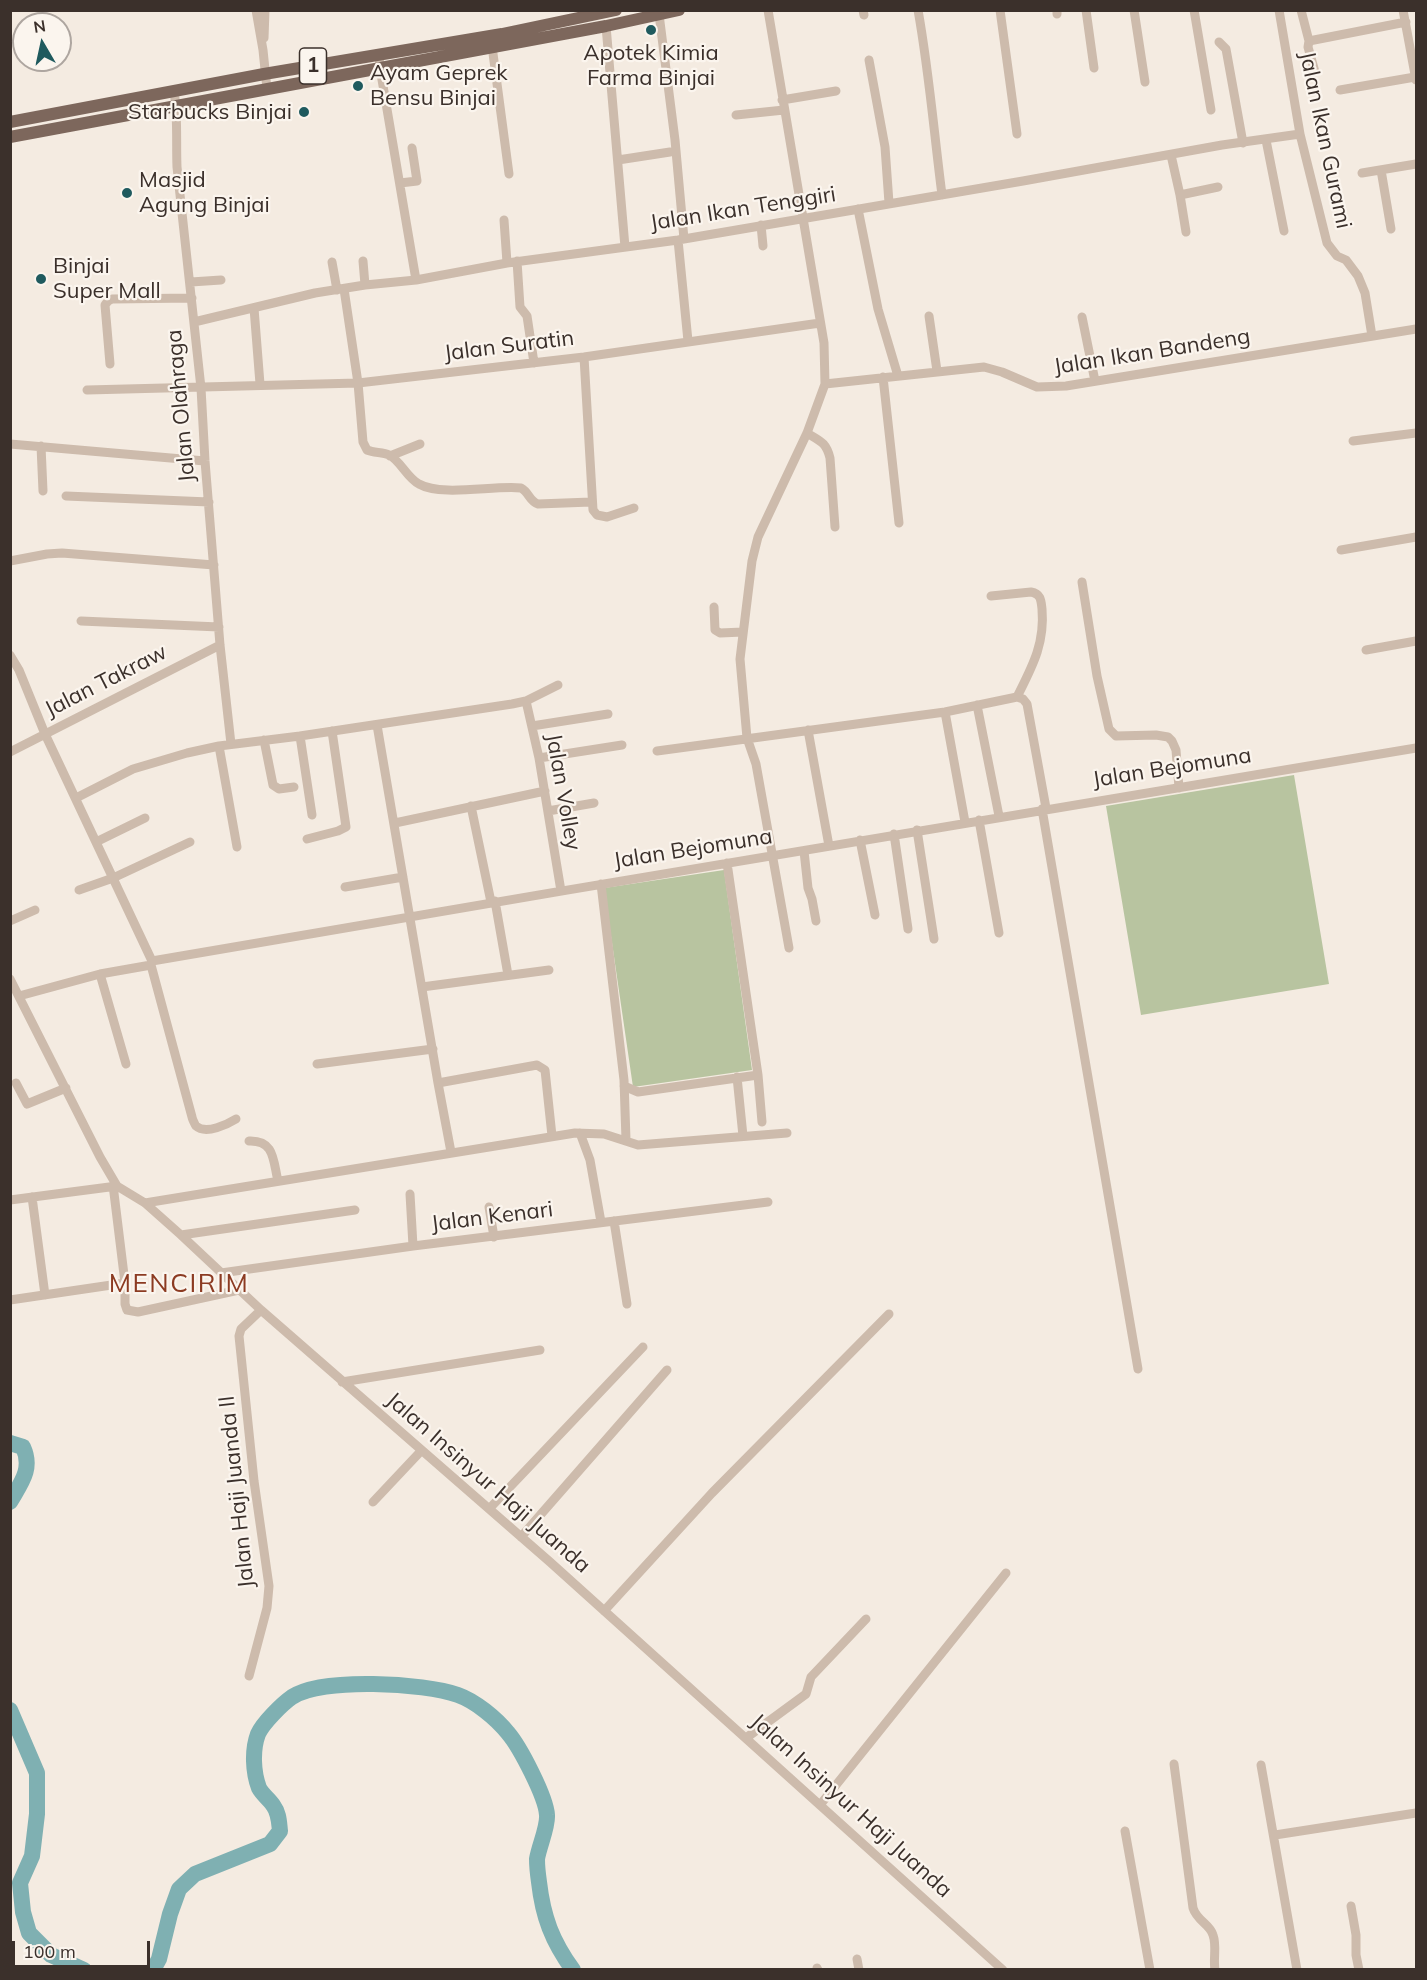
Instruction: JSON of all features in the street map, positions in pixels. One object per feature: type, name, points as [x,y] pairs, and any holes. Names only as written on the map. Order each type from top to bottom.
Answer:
[{"type":"main road","name":"1","points":[[10,122],[264,74],[502,34],[616,10]]},
{"type":"main road","name":"1","points":[[10,137],[606,26],[679,10]]},
{"type":"street","points":[[256,10],[267,89]]},
{"type":"street","points":[[263,50],[265,10]]},
{"type":"street","points":[[768,10],[824,343],[825,384],[807,433],[758,537],[752,561],[740,659],[747,738],[756,764],[789,948]]},
{"type":"street","points":[[918,10],[927,57],[931,113],[942,195]]},
{"type":"street","points":[[1000,10],[1017,134]]},
{"type":"street","points":[[1086,10],[1094,68]]},
{"type":"street","points":[[1134,10],[1146,82]]},
{"type":"street","points":[[1194,10],[1211,110]]},
{"type":"street","name":"Jalan Ikan Gurami","points":[[1279,10],[1300,134],[1327,243],[1337,256],[1346,260],[1358,276],[1365,293],[1372,336]]},
{"type":"street","points":[[1301,10],[1315,72]]},
{"type":"street","points":[[1340,90],[1416,80],[1403,10]]},
{"type":"street","points":[[659,14],[675,140],[688,341]]},
{"type":"street","points":[[1309,41],[1406,22]]},
{"type":"street","points":[[606,26],[625,247]]},
{"type":"street","points":[[1219,42],[1226,50],[1243,142]]},
{"type":"street","points":[[492,46],[508,174]]},
{"type":"street","points":[[380,55],[380,68],[416,280]]},
{"type":"street","points":[[869,60],[885,147],[889,203]]},
{"type":"street","name":"Jalan Olahraga","points":[[174,91],[177,106],[175,136],[177,167],[201,388],[220,645]]},
{"type":"street","points":[[736,115],[836,91]]},
{"type":"street","name":"Jalan Ikan Tenggiri","points":[[194,322],[341,289],[416,280],[512,262],[681,240],[1300,134]]},
{"type":"street","points":[[1266,140],[1284,231]]},
{"type":"street","points":[[400,183],[417,181],[412,148]]},
{"type":"street","points":[[618,160],[670,152]]},
{"type":"street","points":[[1171,155],[1186,232]]},
{"type":"street","points":[[1362,173],[1416,164]]},
{"type":"street","points":[[1381,170],[1390,229]]},
{"type":"street","points":[[1180,195],[1218,187]]},
{"type":"street","points":[[858,209],[878,309],[898,376]]},
{"type":"street","points":[[504,220],[520,307],[527,316],[534,363]]},
{"type":"street","points":[[761,225],[763,246]]},
{"type":"street","points":[[332,261],[341,289],[358,382],[364,447],[372,452],[390,456],[411,478],[430,488],[456,490],[521,488],[526,491],[532,501],[538,504],[591,502]]},
{"type":"street","points":[[363,261],[365,285]]},
{"type":"street","points":[[191,282],[221,280]]},
{"type":"street","points":[[110,364],[105,305],[108,301],[112,299],[192,298]]},
{"type":"street","points":[[254,308],[260,384]]},
{"type":"street","points":[[929,316],[938,371]]},
{"type":"street","points":[[1082,317],[1095,381]]},
{"type":"street","name":"Jalan Suratin","points":[[87,390],[358,382],[584,357],[820,323]]},
{"type":"street","name":"Jalan Ikan Bandeng","points":[[825,384],[984,368],[1002,372],[1026,384],[1044,388],[1416,329]]},
{"type":"street","points":[[584,357],[593,510],[601,517],[616,515],[634,508]]},
{"type":"street","points":[[882,377],[899,523]]},
{"type":"street","points":[[807,433],[828,448],[834,527]]},
{"type":"street","points":[[1353,441],[1416,433]]},
{"type":"street","points":[[10,444],[205,461]]},
{"type":"street","points":[[390,456],[420,444]]},
{"type":"street","points":[[41,446],[43,491]]},
{"type":"street","points":[[66,496],[208,502]]},
{"type":"street","points":[[1341,550],[1416,537]]},
{"type":"street","points":[[10,561],[62,553],[214,565]]},
{"type":"street","points":[[1082,582],[1097,676],[1109,729],[1116,736],[1168,737],[1176,750],[1179,788]]},
{"type":"street","points":[[991,596],[1031,592],[1041,597],[1042,640],[1017,697]]},
{"type":"street","points":[[714,607],[715,630],[720,633],[742,632]]},
{"type":"street","points":[[81,621],[219,627]]},
{"type":"street","points":[[1366,650],[1416,641]]},
{"type":"street","points":[[220,645],[231,744]]},
{"type":"street","name":"Jalan Takraw","points":[[10,752],[220,645]]},
{"type":"street","points":[[10,655],[15,672],[152,963],[196,1126],[207,1129],[229,1124],[236,1119]]},
{"type":"street","points":[[76,798],[133,769],[187,753],[231,744],[300,736],[526,701],[558,685]]},
{"type":"street","points":[[657,751],[945,712],[1017,697],[1023,699],[1027,704],[1138,1369]]},
{"type":"street","name":"Jalan Volley","points":[[526,701],[539,758],[561,891]]},
{"type":"street","points":[[976,705],[999,816]]},
{"type":"street","points":[[945,712],[965,822]]},
{"type":"street","points":[[532,726],[608,714]]},
{"type":"street","points":[[377,724],[451,1152]]},
{"type":"street","points":[[808,730],[829,846]]},
{"type":"street","points":[[307,839],[346,827],[332,731]]},
{"type":"street","points":[[300,736],[312,815]]},
{"type":"street","points":[[264,740],[273,785],[279,789],[294,787]]},
{"type":"street","points":[[539,758],[622,745]]},
{"type":"street","points":[[219,746],[237,847]]},
{"type":"street","name":"Jalan Bejomuna","points":[[19,996],[100,974],[152,963],[493,901],[1416,748]]},
{"type":"street","points":[[395,823],[545,792]]},
{"type":"street","points":[[548,811],[594,802]]},
{"type":"street","points":[[471,806],[508,975]]},
{"type":"street","points":[[96,842],[145,818]]},
{"type":"street","points":[[979,820],[999,933]]},
{"type":"street","points":[[917,830],[934,939]]},
{"type":"street","points":[[894,834],[908,929]]},
{"type":"street","points":[[860,840],[875,915]]},
{"type":"street","points":[[79,890],[113,878],[190,842]]},
{"type":"street","points":[[804,851],[808,888],[816,921]]},
{"type":"street","points":[[727,863],[758,1075],[762,1122]]},
{"type":"street","points":[[345,887],[403,877]]},
{"type":"street","points":[[601,884],[624,1086],[627,1140]]},
{"type":"street","points":[[10,921],[35,910]]},
{"type":"street","points":[[422,987],[549,970]]},
{"type":"street","points":[[100,974],[126,1064]]},
{"type":"street","name":"Jalan Insinyur Haji Juanda","points":[[10,979],[115,1185],[145,1203],[261,1310],[521,1537],[1003,1970]]},
{"type":"street","points":[[317,1064],[433,1049]]},
{"type":"street","points":[[438,1083],[542,1066],[545,1070],[552,1136]]},
{"type":"street","points":[[624,1086],[638,1092],[758,1075]]},
{"type":"street","points":[[737,1077],[743,1136]]},
{"type":"street","points":[[16,1083],[27,1104],[66,1088]]},
{"type":"street","points":[[145,1203],[580,1132],[604,1134],[638,1144],[788,1133]]},
{"type":"street","points":[[580,1132],[590,1160],[601,1222]]},
{"type":"street","points":[[249,1141],[258,1140],[268,1147],[278,1181]]},
{"type":"street","points":[[10,1200],[115,1185],[125,1304],[127,1310],[132,1312],[239,1290]]},
{"type":"street","points":[[410,1194],[413,1246]]},
{"type":"street","points":[[32,1197],[45,1295]]},
{"type":"street","name":"Jalan Kenari","points":[[220,1273],[413,1246],[768,1202]]},
{"type":"street","points":[[489,1207],[494,1237]]},
{"type":"street","points":[[181,1235],[355,1210]]},
{"type":"street","points":[[614,1221],[627,1304]]},
{"type":"street","points":[[10,1300],[125,1283]]},
{"type":"street","name":"Jalan Haji Juanda II","points":[[249,1676],[267,1608],[269,1586],[254,1481],[239,1336],[242,1329],[261,1310]]},
{"type":"street","points":[[604,1611],[732,1473],[890,1314]]},
{"type":"street","points":[[489,1509],[643,1347]]},
{"type":"street","points":[[342,1382],[540,1350]]},
{"type":"street","points":[[521,1537],[667,1370]]},
{"type":"street","points":[[373,1502],[421,1451]]},
{"type":"street","points":[[820,1804],[1006,1573]]},
{"type":"street","points":[[746,1738],[806,1694],[811,1677],[866,1619]]},
{"type":"street","points":[[1173,1764],[1193,1908],[1197,1917],[1214,1935],[1215,1970]]},
{"type":"street","points":[[1261,1765],[1297,1970]]},
{"type":"street","points":[[1275,1835],[1416,1813]]},
{"type":"street","points":[[1125,1831],[1150,1970]]},
{"type":"street","points":[[1351,1906],[1359,1970]]},
{"type":"street","points":[[857,1959],[859,1970]]},
{"type":"green space","points":[[1294,775],[1329,984],[1141,1015],[1106,806]]},
{"type":"green space","points":[[724,870],[752,1070],[633,1087],[604,888]]},
{"type":"waterway","points":[[10,1443],[23,1447],[27,1462],[24,1476],[10,1502]]},
{"type":"waterway","points":[[153,1970],[159,1959],[179,1889],[195,1874],[270,1844],[280,1831],[276,1811],[259,1788],[255,1775],[255,1747],[258,1734],[264,1725],[292,1697],[306,1691],[349,1684],[422,1687],[458,1695],[471,1701],[503,1727],[532,1772],[546,1807],[546,1825],[537,1859],[541,1895],[554,1939],[573,1970]]},
{"type":"waterway","points":[[10,1710],[37,1773],[37,1814],[32,1856],[20,1883],[23,1912],[29,1933],[51,1955],[84,1970]]},
{"type":"place","name":"Apotek Kimia Farma Binjai","points":[[651,30]]},
{"type":"place","name":"Ayam Geprek Bensu Binjai","points":[[358,86]]},
{"type":"place","name":"Starbucks Binjai","points":[[304,112]]},
{"type":"place","name":"Masjid Agung Binjai","points":[[127,193]]},
{"type":"place","name":"Binjai Super Mall","points":[[41,279]]},
{"type":"district","name":"MENCIRIM","points":[[179,1284]]}]
